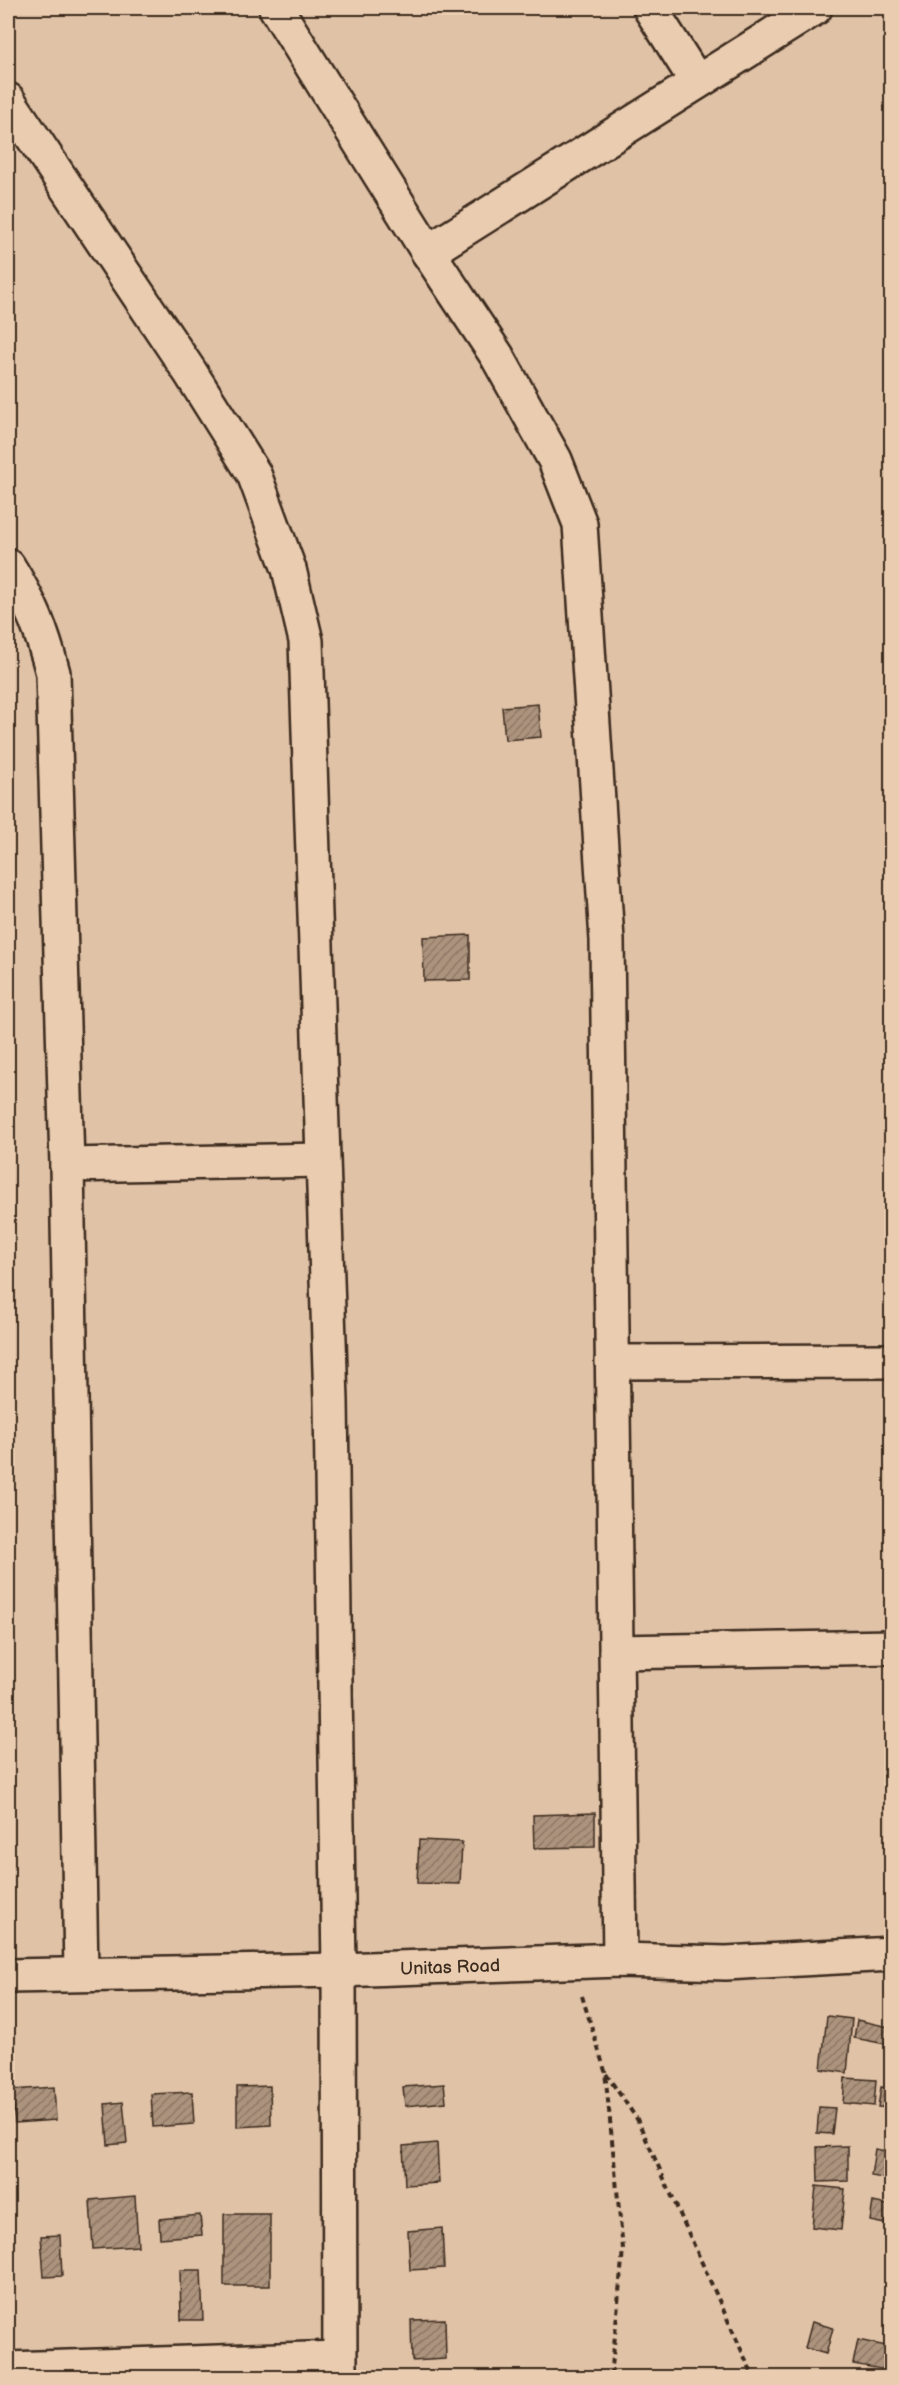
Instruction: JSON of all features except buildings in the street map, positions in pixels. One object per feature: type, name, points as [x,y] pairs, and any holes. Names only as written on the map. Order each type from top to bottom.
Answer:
[{"type":"street","points":[[276,8],[428,252],[508,374],[555,460],[580,524],[607,940],[620,1960]]},
{"type":"street","points":[[650,8],[697,82]]},
{"type":"street","points":[[428,252],[815,8]]},
{"type":"street","points":[[8,100],[254,474],[289,569],[306,641],[331,1401],[339,1970],[340,2368],[8,2369]]},
{"type":"street","points":[[8,566],[41,629],[53,673],[68,1165],[81,1973]]},
{"type":"street","points":[[68,1165],[322,1160]]},
{"type":"street","points":[[612,1362],[891,1361]]},
{"type":"street","points":[[616,1652],[891,1647]]},
{"type":"street","name":"Unitas Road","points":[[8,1976],[339,1970],[620,1960],[726,1963],[891,1954]]},
{"type":"path","points":[[572,1962],[604,2072],[623,2249],[611,2378]]},
{"type":"path","points":[[604,2072],[637,2120],[754,2378]]}]
